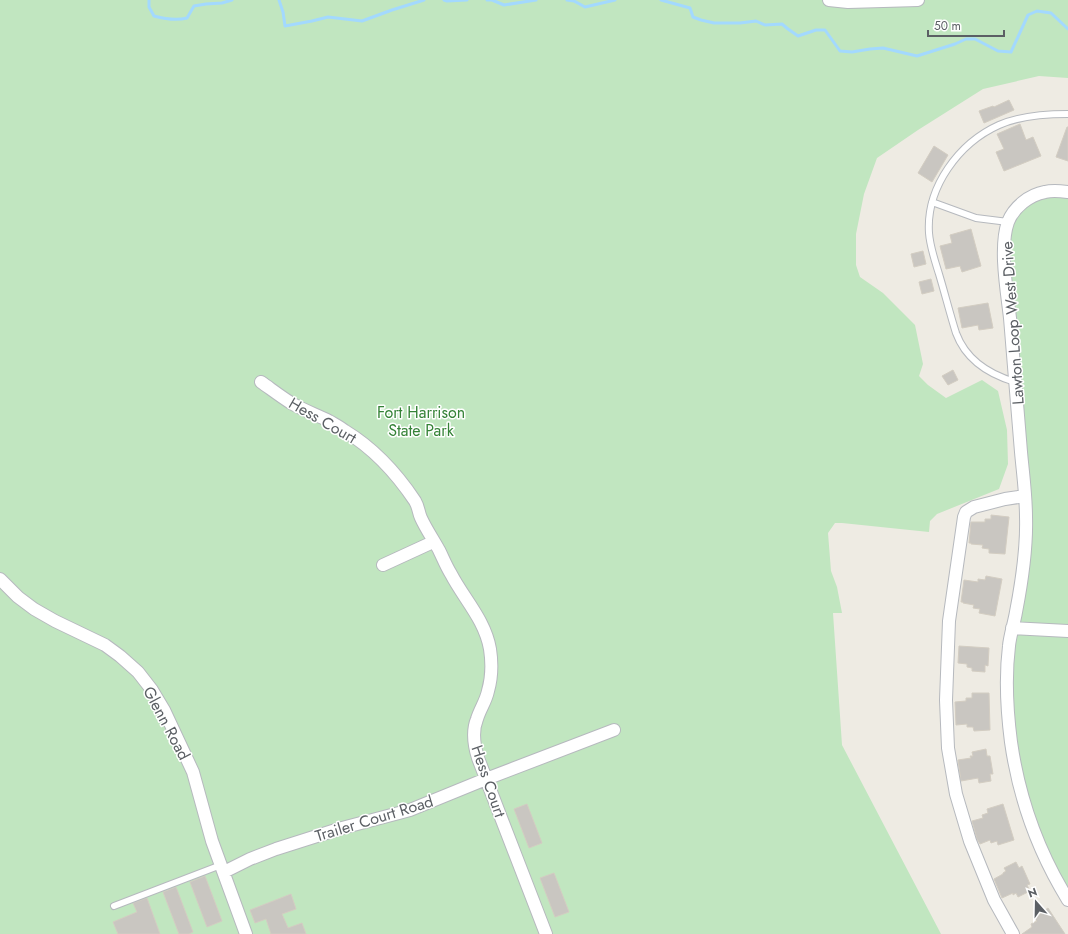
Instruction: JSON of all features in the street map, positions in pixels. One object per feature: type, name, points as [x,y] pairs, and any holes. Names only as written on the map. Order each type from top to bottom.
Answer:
[{"type":"street","points":[[829,0],[848,2],[918,0]]},
{"type":"street","name":"Lawton Loop West Drive","points":[[1068,192],[1046,192],[1031,197],[1019,206],[1008,222],[1006,232],[1005,266],[1026,516],[1025,549],[1019,596],[1009,649],[1008,714],[1016,770],[1024,802],[1038,840],[1052,871],[1068,900]]},
{"type":"street","name":"Hess Court","points":[[260,382],[291,403],[329,421],[345,431],[381,460],[397,477],[419,508],[420,516],[456,584],[478,615],[489,642],[491,657],[488,691],[484,705],[477,718],[474,735],[476,754],[546,934]]},
{"type":"street","points":[[1013,934],[999,911],[986,883],[962,815],[950,764],[946,700],[949,621],[964,517],[966,512],[974,507],[1004,499],[1025,496]]},
{"type":"street","points":[[383,565],[433,542]]},
{"type":"street","name":"Glenn Road","points":[[0,579],[18,597],[34,609],[105,646],[120,656],[147,682],[160,702],[188,762],[195,780],[212,841],[246,934]]},
{"type":"street","points":[[1056,630],[1068,624]]},
{"type":"street","points":[[1012,628],[1068,631]]},
{"type":"street","name":"Trailer Court Road","points":[[222,868],[342,828],[399,813],[614,730]]},
{"type":"lane","points":[[1015,382],[981,366],[968,355],[958,340],[930,244],[929,223],[932,202],[942,178],[953,160],[977,137],[988,130],[1015,119],[1068,114]]},
{"type":"lane","points":[[932,202],[976,218],[1008,222]]},
{"type":"lane","points":[[114,906],[222,868]]},
{"type":"green space","name":"Fort Harrison State Park","points":[[0,0],[1068,0],[1068,78],[1039,76],[983,89],[877,158],[864,194],[856,234],[856,265],[860,277],[883,293],[915,325],[923,364],[919,376],[928,385],[946,398],[982,380],[998,391],[1007,430],[1008,464],[999,489],[937,514],[930,521],[929,532],[835,523],[828,533],[831,571],[837,587],[842,613],[833,613],[842,745],[941,934],[0,934]]},
{"type":"green space","points":[[1068,192],[1068,900],[1033,828],[1008,710],[1025,549],[1005,243],[1021,204]]},
{"type":"building","points":[[1009,100],[1014,110],[984,123],[979,111],[993,106],[994,107]]},
{"type":"building","points":[[1020,124],[1026,140],[1033,137],[1041,156],[1004,171],[996,152],[1004,149],[997,134]]},
{"type":"building","points":[[1068,127],[1068,161],[1056,157]]},
{"type":"building","points":[[934,146],[948,155],[932,182],[918,173]]},
{"type":"building","points":[[971,229],[981,266],[962,272],[960,266],[946,269],[940,246],[952,243],[950,235]]},
{"type":"building","points":[[923,251],[926,264],[914,267],[911,254]]},
{"type":"building","points":[[931,279],[934,291],[922,294],[919,282]]},
{"type":"building","points":[[988,303],[993,328],[979,330],[978,325],[962,328],[958,308]]},
{"type":"building","points":[[953,370],[958,380],[948,385],[942,376]]},
{"type":"building","points":[[991,515],[1009,517],[1005,554],[989,553],[989,549],[982,548],[983,545],[969,543],[971,522],[985,522],[985,519],[991,519]]},
{"type":"building","points":[[986,576],[1002,579],[995,616],[979,613],[980,609],[973,608],[974,605],[961,602],[964,580],[978,582],[978,579],[985,580]]},
{"type":"building","points":[[959,646],[989,648],[988,666],[985,665],[985,672],[972,671],[972,668],[967,667],[967,664],[958,663]]},
{"type":"building","points":[[972,693],[989,693],[990,730],[974,731],[973,727],[967,727],[967,724],[956,725],[955,702],[966,701],[966,698],[972,698]]},
{"type":"building","points":[[986,749],[987,756],[990,756],[993,774],[990,774],[991,781],[979,783],[978,778],[961,781],[958,760],[971,758],[970,756],[973,756],[972,752]]},
{"type":"building","points":[[527,804],[542,843],[529,848],[514,809]]},
{"type":"building","points":[[1003,804],[1014,840],[998,845],[997,841],[991,843],[990,840],[980,844],[972,821],[983,818],[982,815],[988,813],[987,809]]},
{"type":"building","points":[[1016,862],[1019,868],[1022,866],[1030,884],[1027,885],[1030,891],[1018,897],[1016,893],[1013,895],[1013,893],[1002,898],[994,879],[1006,871],[1004,868]]},
{"type":"building","points":[[554,873],[569,912],[555,917],[540,878]]},
{"type":"building","points":[[205,876],[222,921],[207,927],[190,882]]},
{"type":"building","points":[[176,887],[193,932],[189,934],[179,934],[163,892]]},
{"type":"building","points":[[291,894],[296,909],[282,914],[288,928],[302,923],[306,934],[271,934],[266,919],[255,923],[250,910]]},
{"type":"building","points":[[147,898],[160,934],[118,934],[113,922],[137,912],[133,903]]},
{"type":"building","points":[[1048,908],[1065,934],[1022,934],[1032,927],[1031,924],[1037,921],[1034,918]]},
{"type":"waterway","points":[[149,0],[149,7],[154,16],[166,19],[187,18],[194,6],[222,3],[232,0]]},
{"type":"waterway","points":[[279,0],[285,26],[328,17],[362,21],[424,0]]},
{"type":"waterway","points":[[444,0],[467,0]]},
{"type":"waterway","points":[[487,0],[492,0],[504,5],[536,0]]},
{"type":"waterway","points":[[567,0],[574,1],[585,7],[615,0]]},
{"type":"waterway","points":[[661,0],[690,8],[693,17],[714,23],[740,23],[756,21],[765,25],[782,24],[798,36],[816,30],[825,30],[840,51],[852,52],[883,48],[917,56],[966,39],[975,39],[998,51],[1011,52],[1028,15],[1037,11],[1051,13],[1068,29]]}]
